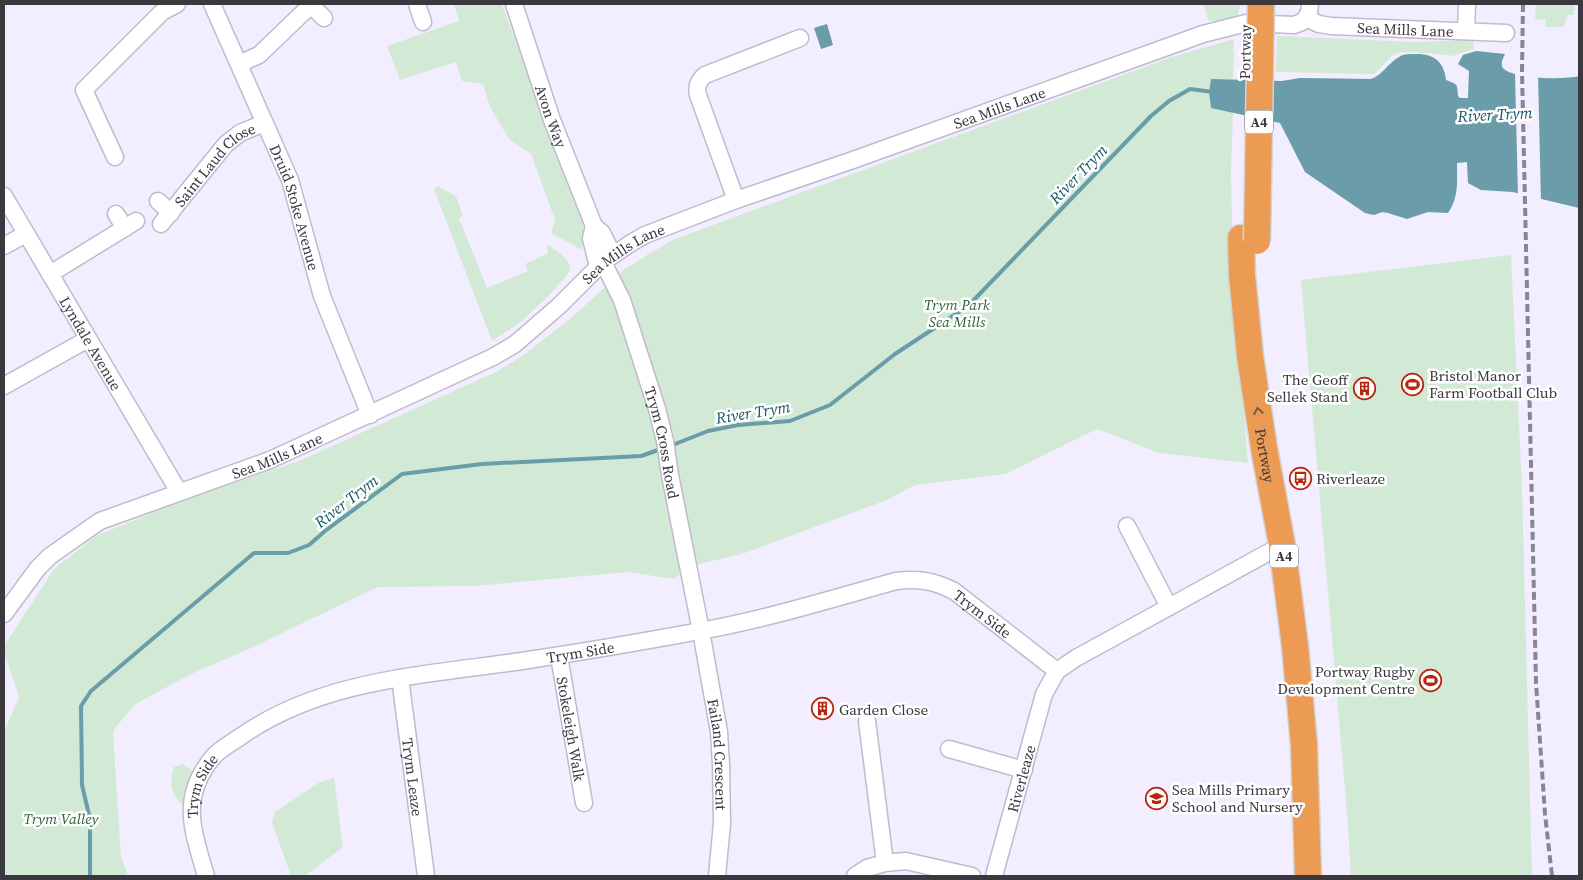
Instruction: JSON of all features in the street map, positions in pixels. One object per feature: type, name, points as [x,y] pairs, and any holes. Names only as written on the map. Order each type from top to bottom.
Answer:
[{"type":"highway","name":"Portway","points":[[1246,4],[1249,239],[1258,274],[1269,366],[1300,553],[1320,741],[1325,876]]},
{"type":"highway","name":"Portway","points":[[1261,4],[1249,239],[1242,275],[1250,356],[1264,448],[1282,545],[1295,646],[1304,745],[1308,876]]},
{"type":"street","points":[[115,157],[84,90],[93,70],[162,12],[177,4]]},
{"type":"street","name":"Druid Stoke Avenue","points":[[212,4],[290,180],[322,296],[370,415]]},
{"type":"street","points":[[239,64],[259,55],[311,4],[324,18]]},
{"type":"street","points":[[416,4],[423,22]]},
{"type":"street","name":"Avon Way","points":[[514,4],[552,120],[594,226],[602,234],[605,261]]},
{"type":"street","points":[[1466,31],[1467,4]]},
{"type":"street","name":"Sea Mills Lane","points":[[4,614],[8,595],[50,556],[100,521],[270,460],[471,369],[515,344],[559,306],[605,261],[645,235],[736,200],[853,160],[1202,34],[1246,23],[1294,25],[1302,22],[1308,11],[1319,24],[1331,26],[1506,33]]},
{"type":"street","points":[[736,200],[698,95],[698,84],[705,75],[790,37]]},
{"type":"street","name":"Saint Laud Close","points":[[158,201],[166,218],[226,144],[240,133],[264,123]]},
{"type":"street","name":"Lyndale Avenue","points":[[4,196],[179,492]]},
{"type":"street","points":[[50,274],[131,225],[116,214]]},
{"type":"street","points":[[4,246],[26,234]]},
{"type":"street","name":"Trym Cross Road","points":[[605,261],[622,300],[657,409],[701,631]]},
{"type":"street","points":[[12,387],[88,339]]},
{"type":"street","points":[[1127,526],[1169,607]]},
{"type":"street","name":"Riverleaze","points":[[994,876],[1044,694],[1057,671],[1076,658],[1282,545]]},
{"type":"street","name":"Trym Side","points":[[206,876],[196,839],[191,807],[199,779],[214,756],[254,727],[308,701],[340,691],[400,678],[559,656],[751,622],[896,581],[924,579],[954,590],[1057,671]]},
{"type":"street","name":"Failand Crescent","points":[[701,631],[719,732],[722,824],[717,876]]},
{"type":"street","name":"Stokeleigh Walk","points":[[559,656],[584,803]]},
{"type":"street","name":"Trym Leaze","points":[[400,678],[426,876]]},
{"type":"street","points":[[867,721],[886,863]]},
{"type":"street","points":[[948,749],[1024,770]]},
{"type":"street","points":[[855,876],[867,868],[886,863],[906,861],[972,876]]},
{"type":"green space","points":[[454,4],[502,4],[583,221],[584,236],[582,250],[551,233],[555,220],[531,154],[509,139],[490,107],[483,84],[462,81],[456,62],[400,80],[387,46],[459,21]]},
{"type":"green space","points":[[1204,4],[1240,4],[1238,14],[1233,21],[1208,21]]},
{"type":"green space","points":[[1536,4],[1575,4],[1573,15],[1568,15],[1563,27],[1545,27],[1546,19],[1535,20]]},
{"type":"green space","points":[[1277,36],[1414,42],[1473,40],[1474,49],[1453,56],[1402,52],[1393,55],[1374,74],[1276,72]]},
{"type":"green space","name":"Trym Park Sea Mills","points":[[1234,39],[1233,79],[1282,81],[1300,78],[1371,79],[1379,75],[1401,56],[1421,54],[1436,59],[1443,68],[1446,80],[1456,85],[1458,96],[1460,98],[1468,98],[1469,71],[1458,64],[1463,55],[1476,51],[1505,54],[1502,66],[1508,72],[1552,78],[1579,76],[1579,95],[1315,109],[1579,96],[1579,208],[1513,192],[1481,190],[1468,183],[1467,162],[1457,163],[1456,195],[1448,213],[1428,212],[1407,219],[1382,212],[1374,215],[1365,213],[1305,172],[1280,123],[1233,112],[1231,170],[1233,279],[1248,463],[1159,453],[1097,429],[1006,474],[915,485],[887,500],[742,554],[699,564],[673,579],[628,572],[476,586],[378,587],[251,648],[189,675],[134,705],[113,731],[121,856],[128,876],[4,876],[4,732],[19,697],[4,652],[4,646],[54,569],[96,536],[180,501],[299,461],[498,371],[525,354],[571,318],[625,269],[672,240],[1172,57]]},
{"type":"green space","points":[[437,186],[456,196],[463,216],[459,218],[487,288],[528,271],[525,264],[548,253],[547,244],[568,261],[570,269],[568,273],[540,304],[522,321],[492,341],[434,189]]},
{"type":"green space","points":[[1511,255],[1522,487],[1532,876],[1351,876],[1301,280]]},
{"type":"green space","points":[[183,764],[194,772],[184,803],[181,804],[173,791],[172,777],[174,767]]},
{"type":"green space","points":[[334,778],[343,847],[305,876],[291,876],[272,822],[275,812],[320,782]]},
{"type":"water","points":[[827,24],[833,45],[821,49],[814,28]]},
{"type":"water","points":[[1476,51],[1505,54],[1502,66],[1508,72],[1552,78],[1579,76],[1579,208],[1513,192],[1481,190],[1468,183],[1467,162],[1457,163],[1456,195],[1448,213],[1428,212],[1407,219],[1382,212],[1374,215],[1365,213],[1305,172],[1280,123],[1211,108],[1209,92],[1211,79],[1282,81],[1300,78],[1371,79],[1379,75],[1399,57],[1410,54],[1427,55],[1436,59],[1443,68],[1446,80],[1456,85],[1458,96],[1460,98],[1468,98],[1469,71],[1458,64],[1463,55]]},
{"type":"pier","points":[[1516,71],[1538,75],[1541,202],[1518,196]]},
{"type":"waterway","name":"River Trym","points":[[670,446],[708,431],[738,425],[790,421],[830,405],[895,354],[968,306],[1151,116],[1169,101],[1190,89],[1213,92]]},
{"type":"waterway","name":"River Trym","points":[[90,876],[90,819],[82,785],[81,706],[91,691],[254,553],[288,553],[309,545],[402,474],[482,464],[641,456],[661,449]]},
{"type":"railway","points":[[1523,4],[1522,72],[1536,683],[1545,814],[1552,876]]},
{"type":"place","name":"Bristol Manor Farm Football Club","points":[[1413,384]]},
{"type":"place","name":"The Geoff Sellek Stand","points":[[1364,388]]},
{"type":"place","name":"Riverleaze","points":[[1300,478]]},
{"type":"place","name":"Portway Rugby Development Centre","points":[[1431,680]]},
{"type":"place","name":"Garden Close","points":[[823,709]]},
{"type":"place","name":"Sea Mills Primary School and Nursery","points":[[1156,798]]},
{"type":"park label","name":"Trym Valley","points":[[61,818]]}]
